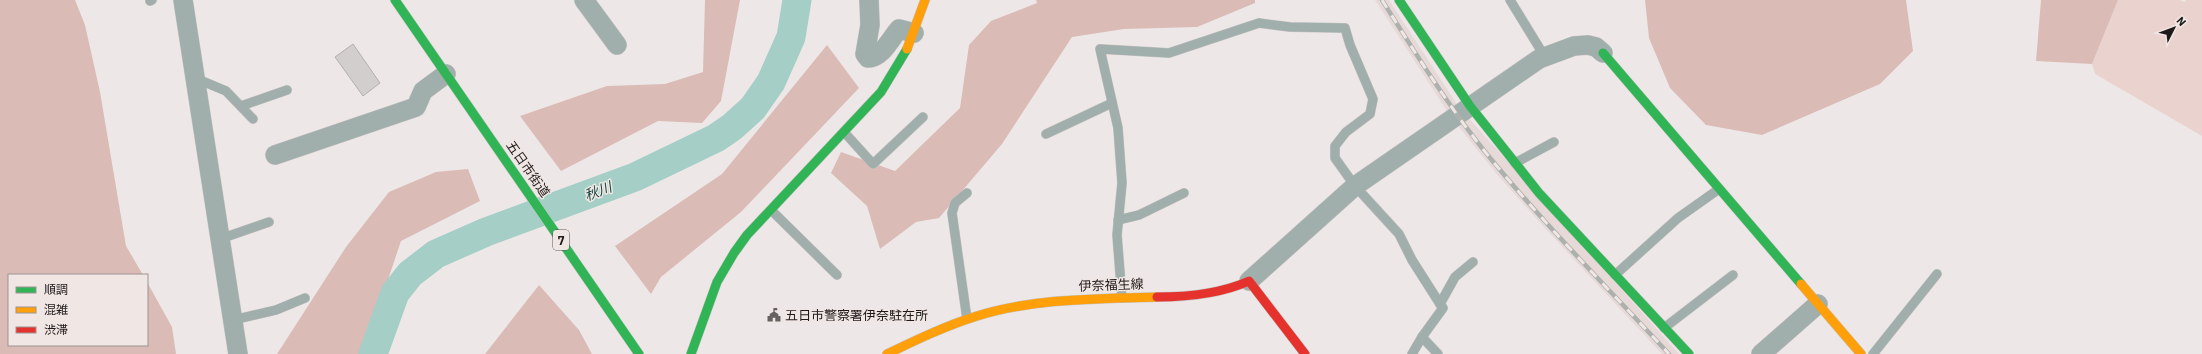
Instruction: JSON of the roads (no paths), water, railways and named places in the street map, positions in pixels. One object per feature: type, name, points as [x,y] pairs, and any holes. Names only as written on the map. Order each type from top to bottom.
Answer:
[{"type":"street","points":[[183,0],[238,354]]},
{"type":"street","name":"五日市街道","points":[[395,0],[639,354]]},
{"type":"street","points":[[584,0],[617,45]]},
{"type":"street","points":[[869,0],[870,25],[865,54],[868,58],[873,58],[880,54],[899,29],[914,33]]},
{"type":"street","points":[[691,354],[698,341],[709,301],[721,274],[741,242],[886,86],[900,63],[914,33],[925,0]]},
{"type":"street","points":[[1400,0],[1470,106],[1539,193],[1689,354]]},
{"type":"street","points":[[1305,354],[1250,280],[1354,186],[1470,106],[1545,57],[1574,46],[1588,45],[1603,53],[1861,354]]},
{"type":"street","points":[[275,155],[416,107],[423,91],[446,74]]},
{"type":"street","name":"伊奈福生線","points":[[887,354],[967,319],[1034,305],[1075,300],[1214,292],[1243,284],[1250,280]]},
{"type":"street","points":[[1761,354],[1818,304]]},
{"type":"lane","points":[[1510,0],[1545,57]]},
{"type":"lane","points":[[1122,298],[1117,235],[1122,183],[1118,128],[1100,49],[1169,53],[1259,23],[1290,27],[1344,28],[1373,99],[1370,114],[1346,132],[1335,146],[1335,158],[1354,186],[1399,234],[1412,260],[1443,308],[1422,336],[1412,354]]},
{"type":"lane","points":[[195,78],[226,91],[253,119]]},
{"type":"lane","points":[[241,106],[287,90]]},
{"type":"lane","points":[[1046,134],[1112,103]]},
{"type":"lane","points":[[844,132],[873,164],[923,117]]},
{"type":"lane","points":[[1515,163],[1554,142]]},
{"type":"lane","points":[[1615,275],[1678,218],[1719,189]]},
{"type":"lane","points":[[967,193],[955,204],[952,213],[967,319]]},
{"type":"lane","points":[[1118,220],[1139,215],[1184,193]]},
{"type":"lane","points":[[770,210],[837,275]]},
{"type":"lane","points":[[220,239],[269,222]]},
{"type":"lane","points":[[1440,304],[1455,277],[1473,262]]},
{"type":"lane","points":[[1664,328],[1733,274]]},
{"type":"lane","points":[[1873,354],[1937,274]]},
{"type":"lane","points":[[233,320],[276,310],[305,298]]},
{"type":"lane","points":[[1422,336],[1438,354]]},
{"type":"waterway","name":"秋川","points":[[373,354],[395,293],[410,274],[436,254],[486,232],[635,177],[716,138],[732,127],[753,108],[771,82],[791,37],[797,0]]},
{"type":"railway","points":[[1382,0],[1418,57],[1482,148],[1550,227],[1669,354]]},
{"type":"place","name":"五日市警察署伊奈駐在所","points":[[774,315]]}]
